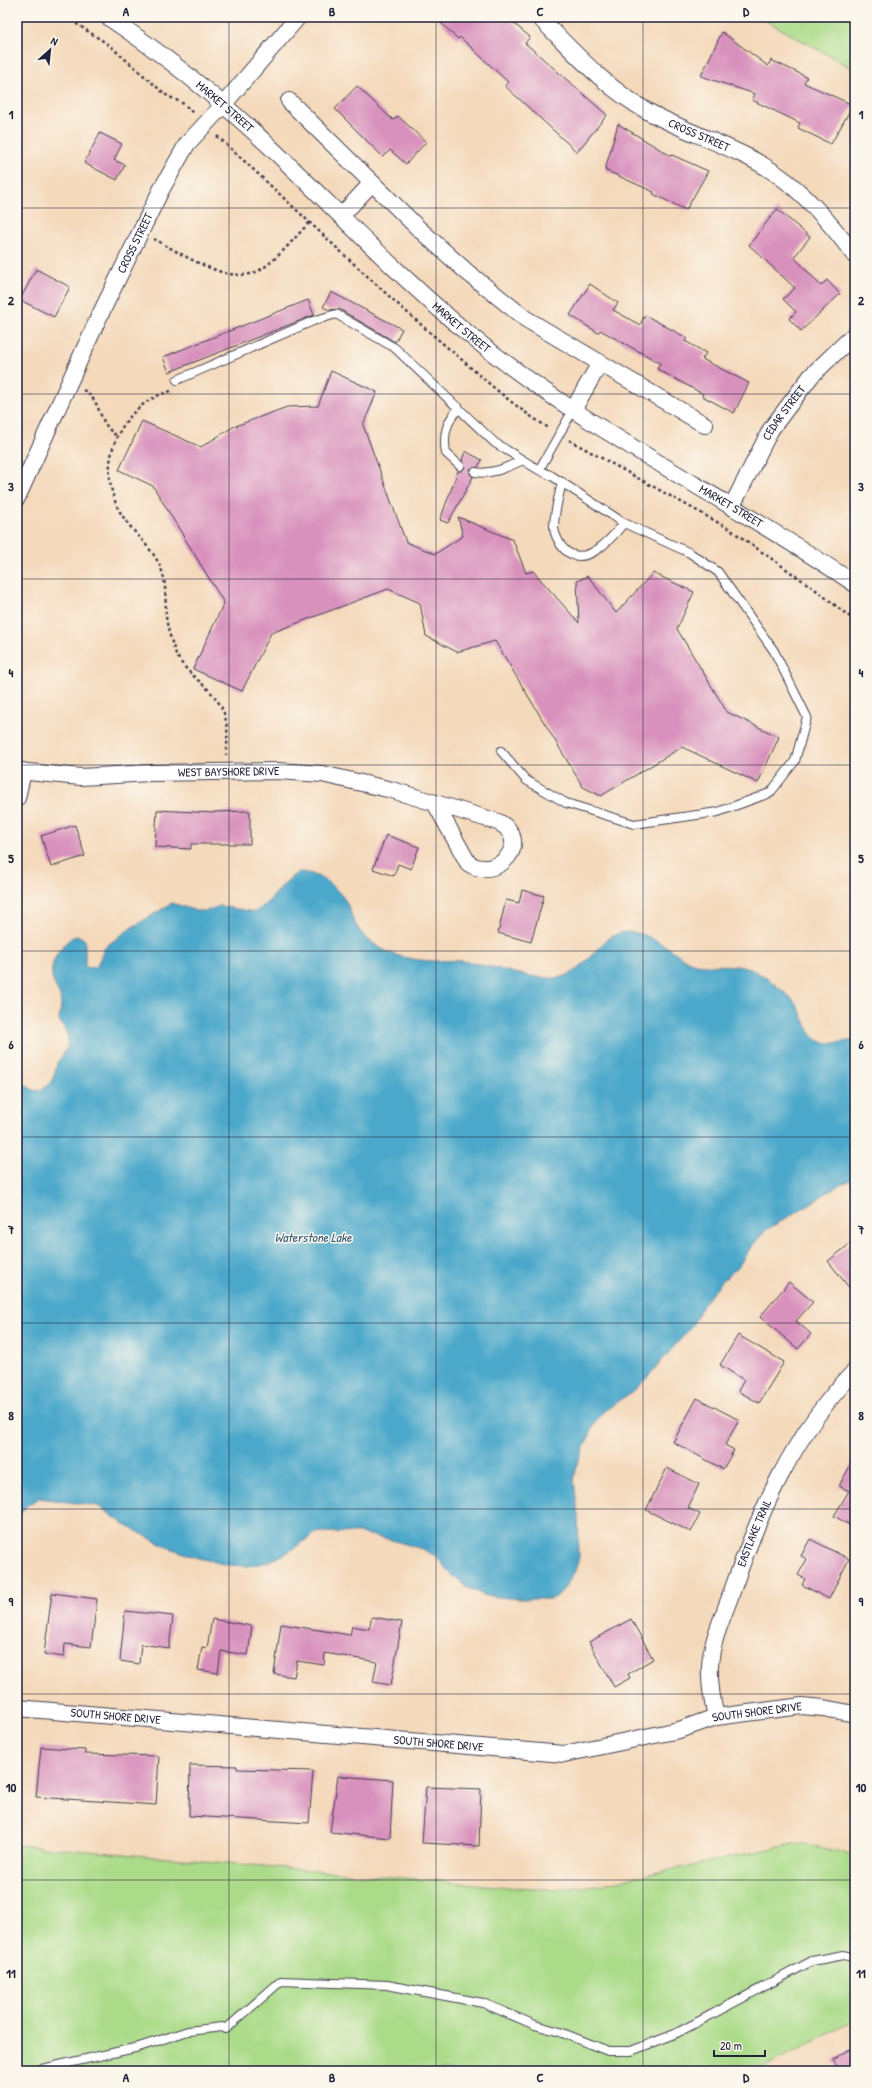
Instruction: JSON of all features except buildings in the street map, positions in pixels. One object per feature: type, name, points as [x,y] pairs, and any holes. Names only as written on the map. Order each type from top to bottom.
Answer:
[{"type":"street","name":"MARKET STREET","points":[[108,17],[139,38],[223,105],[265,142],[401,274],[480,344],[573,410],[804,550],[855,584]]},
{"type":"street","name":"CROSS STREET","points":[[17,498],[141,232],[187,144],[223,105],[298,17]]},
{"type":"street","name":"CROSS STREET","points":[[539,17],[596,73],[624,96],[650,112],[743,155],[778,175],[806,198],[837,232],[855,256]]},
{"type":"street","points":[[289,101],[372,183],[467,272],[526,319],[705,425]]},
{"type":"street","points":[[341,216],[372,183]]},
{"type":"street","name":"CEDAR STREET","points":[[732,506],[771,430],[811,376],[855,334]]},
{"type":"street","points":[[573,410],[600,363]]},
{"type":"street","points":[[17,798],[20,771]]},
{"type":"street","name":"WEST BAYSHORE DRIVE","points":[[20,771],[80,777],[150,773],[278,771],[322,774],[392,790],[436,805],[498,822],[506,826],[513,838],[513,846],[505,861],[497,867],[485,868],[474,867],[468,863],[436,805]]},
{"type":"street","name":"EASTLAKE TRAIL","points":[[716,1717],[711,1691],[710,1665],[714,1642],[753,1533],[770,1493],[786,1462],[809,1428],[855,1370]]},
{"type":"street","name":"SOUTH SHORE DRIVE","points":[[17,1708],[564,1754],[679,1730],[716,1717],[802,1706],[855,1714]]},
{"type":"lane","points":[[178,380],[313,321],[336,314],[395,348],[495,443],[562,482],[624,523],[690,553],[718,572],[774,651],[807,717],[795,761],[770,793],[718,812],[634,824],[566,803],[526,780],[501,751]]},
{"type":"lane","points":[[458,408],[449,418],[444,439],[446,453],[460,466]]},
{"type":"lane","points":[[539,470],[573,410]]},
{"type":"lane","points":[[476,472],[484,474],[496,472],[523,460]]},
{"type":"lane","points":[[562,482],[554,528],[562,547],[567,552],[584,556],[593,553],[609,541],[624,523]]},
{"type":"lane","points":[[33,2071],[138,2047],[188,2031],[222,2027],[226,2029],[281,1981],[387,1985],[483,2003],[535,2025],[560,2032],[608,2051],[631,2051],[675,2034],[812,1961],[844,1955],[855,1958]]},
{"type":"path","points":[[141,232],[221,273],[240,276],[256,272],[270,262],[310,222]]},
{"type":"path","points":[[178,380],[174,390],[155,395],[135,409],[117,436],[110,456],[112,496],[121,514],[159,564],[165,580],[166,619],[174,650],[184,668],[221,705],[227,730],[225,772]]},
{"type":"path","points":[[69,384],[94,397],[102,418],[109,430],[117,436]]},
{"type":"green space","points":[[759,17],[855,17],[855,70]]},
{"type":"green space","points":[[798,1843],[855,1855],[855,2020],[757,2071],[17,2071],[17,1845],[531,1889],[564,1889],[603,1884]]},
{"type":"water","name":"Waterstone Lake","points":[[299,872],[313,874],[333,886],[347,903],[355,924],[363,935],[381,948],[395,955],[435,961],[462,961],[531,976],[558,978],[568,975],[577,969],[600,946],[616,934],[626,932],[637,933],[669,948],[689,962],[707,965],[741,967],[760,974],[780,988],[797,1005],[810,1032],[817,1040],[830,1043],[855,1040],[855,1178],[832,1189],[766,1230],[751,1247],[738,1267],[721,1282],[703,1305],[693,1324],[645,1380],[634,1391],[604,1411],[595,1422],[578,1462],[574,1479],[578,1515],[579,1557],[575,1571],[565,1588],[556,1597],[551,1599],[521,1599],[486,1596],[466,1587],[450,1573],[437,1557],[422,1549],[360,1533],[316,1533],[287,1553],[268,1562],[248,1566],[228,1565],[198,1558],[164,1546],[127,1526],[98,1506],[39,1498],[27,1505],[17,1520],[17,1080],[35,1091],[45,1087],[51,1082],[58,1062],[67,1047],[67,1035],[59,1020],[61,1001],[52,975],[55,958],[61,948],[69,940],[75,936],[79,936],[85,940],[85,965],[87,968],[97,966],[105,947],[131,928],[172,903],[196,911],[205,911],[220,906],[255,912],[267,903],[287,881]]}]
